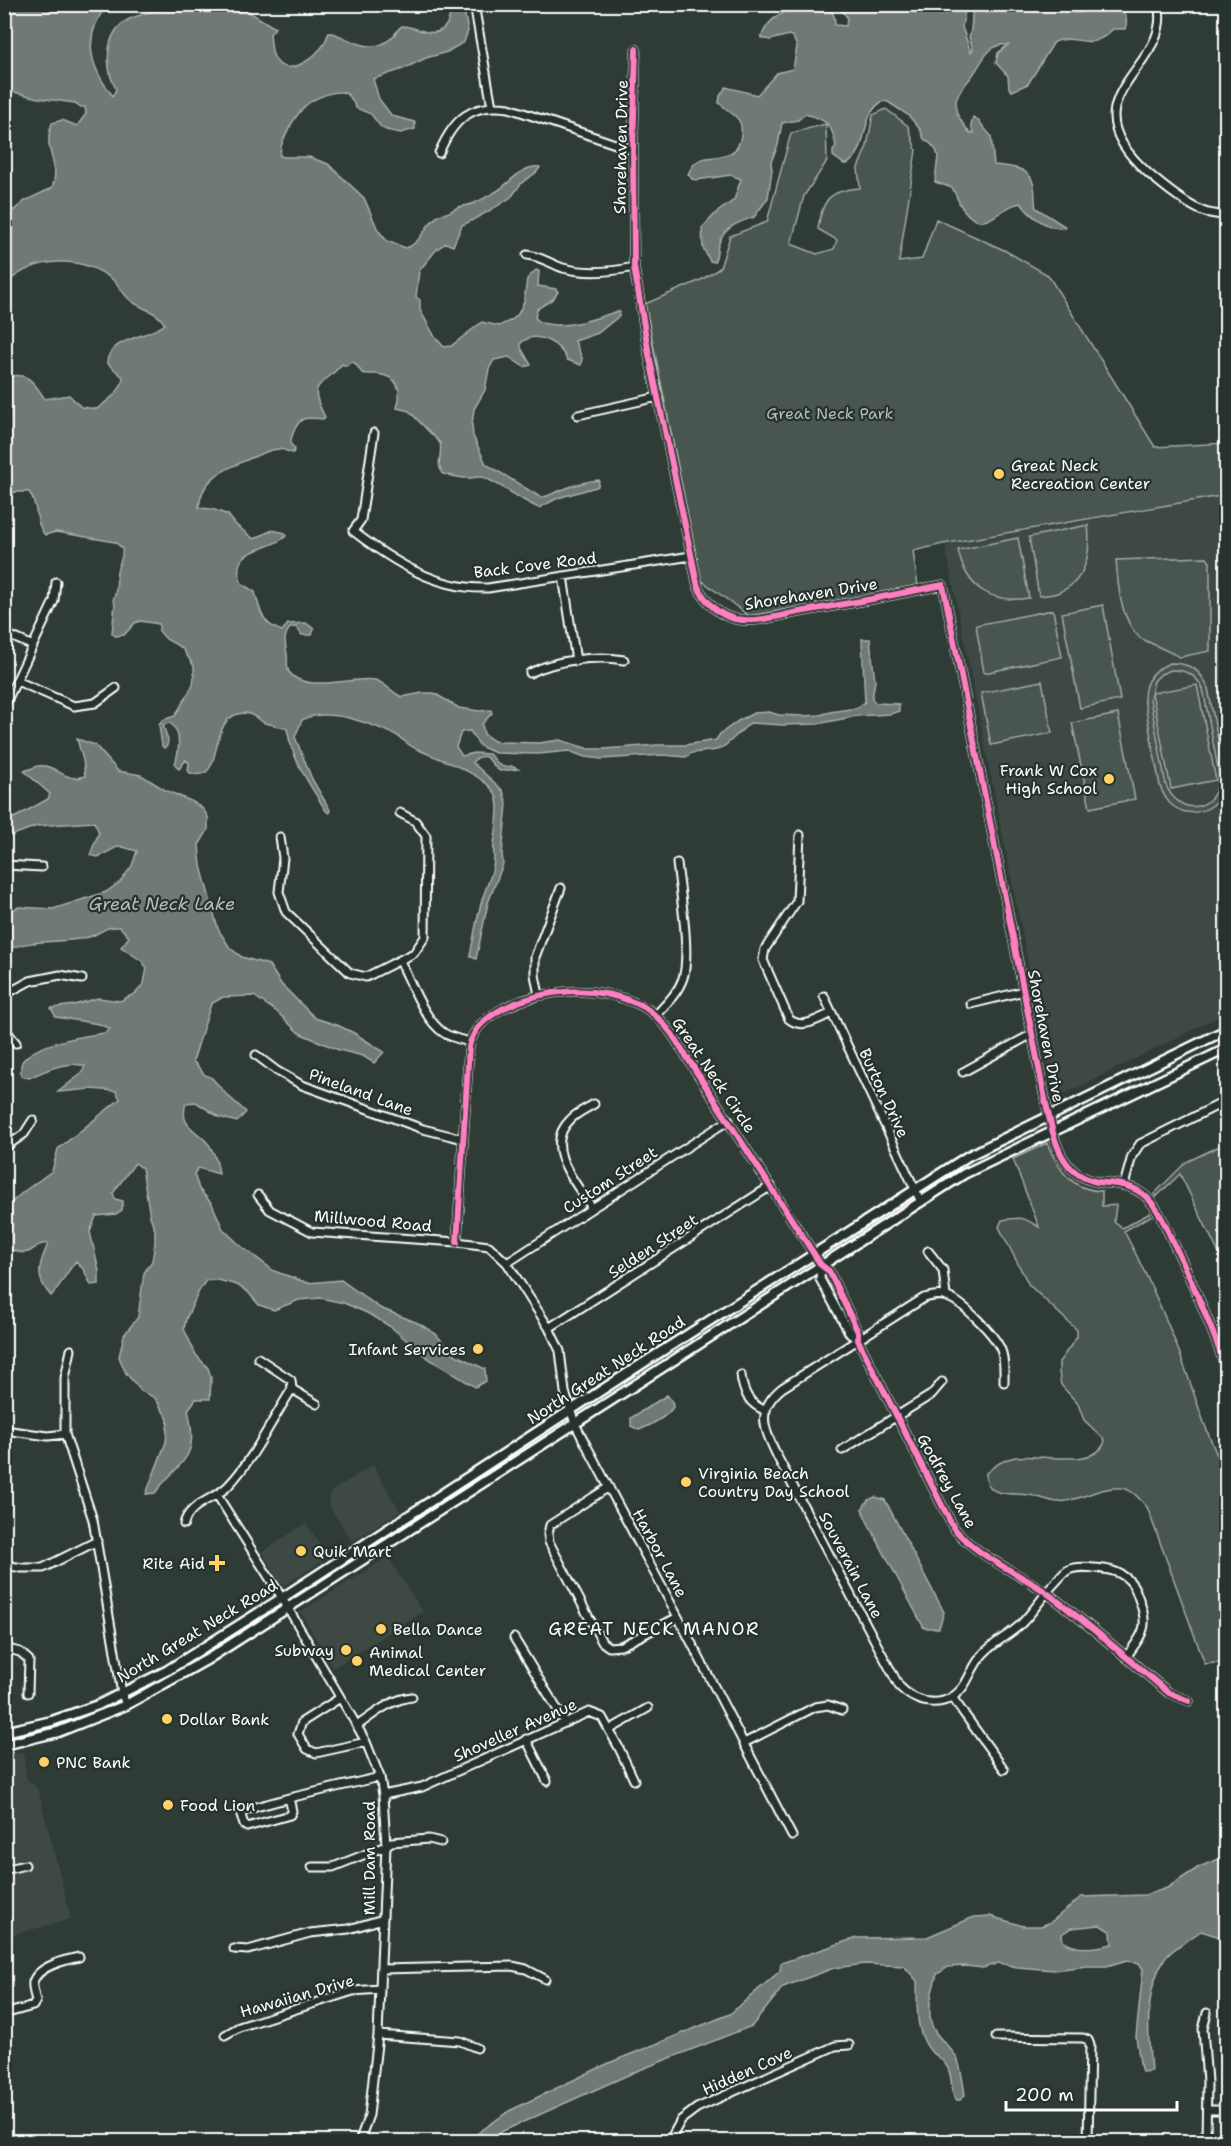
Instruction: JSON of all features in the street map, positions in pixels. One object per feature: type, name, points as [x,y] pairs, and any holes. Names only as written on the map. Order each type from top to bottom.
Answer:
[{"type":"main road","name":"North Great Neck Road","points":[[4,1732],[52,1721],[98,1705],[173,1667],[968,1156],[1227,1030]]},
{"type":"main road","name":"North Great Neck Road","points":[[4,1745],[58,1732],[126,1705],[208,1659],[964,1174],[1227,1049]]},
{"type":"street","points":[[474,4],[492,107]]},
{"type":"street","points":[[1158,4],[1160,12],[1156,38],[1125,84],[1117,102],[1114,119],[1117,134],[1131,158],[1162,185],[1201,211],[1227,216]]},
{"type":"street","name":"Shorehaven Drive","points":[[636,49],[633,150],[634,267],[658,398],[698,587],[706,600],[722,614],[737,619],[756,620],[943,585],[1052,1131],[1062,1155],[1075,1173],[1088,1180],[1125,1185]]},
{"type":"street","points":[[439,153],[446,137],[458,121],[477,110],[492,107],[509,108],[633,150]]},
{"type":"street","points":[[527,255],[538,257],[560,267],[580,271],[604,272],[634,267]]},
{"type":"street","points":[[578,416],[658,398]]},
{"type":"street","name":"Back Cove Road","points":[[374,434],[361,520],[353,531],[378,550],[410,569],[448,583],[465,587],[488,588],[691,556]]},
{"type":"street","points":[[563,576],[576,661]]},
{"type":"street","points":[[4,707],[54,601],[56,582]]},
{"type":"street","points":[[4,633],[33,646]]},
{"type":"street","points":[[530,674],[545,667],[576,661],[602,658],[624,660]]},
{"type":"street","points":[[17,681],[74,706],[95,703],[116,688]]},
{"type":"street","points":[[280,837],[283,858],[279,892],[290,918],[355,975],[371,975],[414,953],[425,938],[427,842],[419,825],[400,813]]},
{"type":"street","points":[[801,835],[797,901],[765,950],[763,960],[792,1022],[798,1025],[805,1024],[832,1013]]},
{"type":"street","points":[[656,1015],[678,989],[686,963],[677,863]]},
{"type":"street","points":[[4,865],[42,867]]},
{"type":"street","points":[[539,995],[535,975],[536,957],[561,888]]},
{"type":"street","points":[[400,961],[435,1026],[448,1035],[470,1042],[457,1242]]},
{"type":"street","points":[[4,995],[30,981],[60,975],[82,980]]},
{"type":"street","name":"Great Neck Circle","points":[[470,1042],[477,1028],[488,1017],[511,1005],[539,995],[559,992],[598,992],[633,1002],[656,1015],[672,1034],[729,1120],[813,1254]]},
{"type":"street","points":[[971,1004],[1024,992]]},
{"type":"street","name":"Burton Drive","points":[[824,996],[921,1202]]},
{"type":"street","points":[[4,1028],[16,1043]]},
{"type":"street","points":[[963,1072],[1032,1034]]},
{"type":"street","name":"Pineland Lane","points":[[256,1055],[277,1071],[302,1085],[423,1129],[463,1139]]},
{"type":"street","points":[[1227,1101],[1140,1144],[1132,1156],[1125,1185],[1147,1197],[1158,1211],[1193,1284],[1227,1369]]},
{"type":"street","points":[[592,1208],[564,1162],[559,1147],[560,1133],[568,1121],[594,1104]]},
{"type":"street","points":[[4,1148],[24,1134],[33,1120]]},
{"type":"street","name":"Custom Street","points":[[507,1263],[729,1120]]},
{"type":"street","name":"Selden Street","points":[[549,1328],[771,1186]]},
{"type":"street","name":"Millwood Road","points":[[258,1195],[270,1210],[312,1232],[489,1246],[507,1263],[549,1328],[560,1351],[565,1392],[571,1411]]},
{"type":"street","points":[[928,1251],[943,1270],[946,1296]]},
{"type":"street","name":"Godfrey Lane","points":[[813,1254],[820,1265],[829,1271],[858,1332],[858,1340],[896,1418],[953,1527],[963,1540],[1046,1593],[1169,1693],[1189,1701]]},
{"type":"street","name":"Godfrey Lane","points":[[820,1265],[820,1279],[850,1334],[858,1340]]},
{"type":"street","points":[[741,1375],[750,1402],[766,1411],[772,1398],[783,1388],[924,1298],[934,1295],[946,1296],[961,1305],[994,1339],[1003,1358],[1004,1382]]},
{"type":"street","points":[[70,1350],[65,1378],[65,1434],[88,1502],[97,1542],[122,1694],[126,1705]]},
{"type":"street","points":[[184,1524],[191,1510],[217,1496],[239,1472],[292,1389],[291,1380],[258,1358]]},
{"type":"street","points":[[842,1450],[932,1395],[942,1382]]},
{"type":"street","points":[[292,1389],[317,1404]]},
{"type":"street","name":"Harbor Lane","points":[[571,1411],[575,1424],[792,1836]]},
{"type":"street","name":"Souverain Lane","points":[[766,1411],[764,1423],[766,1433],[898,1686],[906,1694],[924,1702],[940,1702],[952,1696]]},
{"type":"street","points":[[4,1430],[48,1436],[65,1434]]},
{"type":"street","points":[[609,1487],[550,1526],[549,1542],[574,1590],[602,1642],[609,1647],[621,1646],[678,1617]]},
{"type":"street","name":"Mill Dam Road","points":[[217,1496],[282,1598],[357,1726],[380,1777],[386,1846],[378,2035],[369,2115],[359,2142]]},
{"type":"street","points":[[4,1565],[43,1568],[97,1542]]},
{"type":"street","points":[[1004,1769],[952,1696],[964,1686],[983,1654],[1022,1623],[1068,1570],[1081,1567],[1111,1570],[1128,1578],[1135,1587],[1145,1624],[1141,1637],[1125,1657]]},
{"type":"street","points":[[514,1638],[565,1722]]},
{"type":"street","points":[[4,1648],[20,1652],[29,1660],[28,1693]]},
{"type":"street","points":[[357,1726],[398,1700],[412,1697]]},
{"type":"street","points":[[340,1698],[302,1722],[298,1734],[307,1749],[316,1753],[366,1742]]},
{"type":"street","points":[[744,1743],[815,1707],[828,1705],[842,1710]]},
{"type":"street","points":[[634,1780],[609,1730],[648,1708]]},
{"type":"street","name":"Shoveller Avenue","points":[[383,1795],[422,1787],[589,1712],[602,1717],[609,1730]]},
{"type":"street","points":[[526,1739],[547,1781]]},
{"type":"street","points":[[289,1798],[292,1811],[290,1815],[247,1827],[244,1825],[242,1815],[245,1810],[289,1798],[380,1777]]},
{"type":"street","points":[[312,1867],[333,1867],[391,1842],[429,1839],[441,1842]]},
{"type":"street","points":[[4,1870],[25,1865]]},
{"type":"street","points":[[234,1949],[248,1950],[310,1933],[350,1929],[383,1919]]},
{"type":"street","points":[[4,2014],[33,2006],[36,2001],[32,1984],[52,1963],[79,1957]]},
{"type":"street","points":[[381,1969],[512,1966],[526,1969],[545,1979]]},
{"type":"street","name":"Hawaiian Drive","points":[[225,2035],[239,2027],[353,1991],[380,1989]]},
{"type":"street","points":[[1206,2142],[1207,2110],[1203,2029],[1207,2013]]},
{"type":"street","points":[[378,2035],[460,2041],[477,2048]]},
{"type":"street","points":[[996,2037],[1090,2037],[1088,2142]]},
{"type":"street","name":"Hidden Cove","points":[[669,2142],[681,2120],[697,2108],[835,2046],[849,2045]]},
{"type":"street","points":[[1207,2110],[1227,2110]]},
{"type":"street","points":[[4,2139],[21,2142]]},
{"type":"shaded area","name":"Frank W Cox High School","points":[[1226,496],[1226,1013],[1055,1099],[945,545]]},
{"type":"shaded area","points":[[373,1465],[400,1511],[352,1542],[328,1504],[330,1492]]},
{"type":"shaded area","points":[[306,1523],[329,1557],[285,1585],[280,1583],[262,1552]]},
{"type":"shaded area","points":[[388,1557],[423,1612],[333,1668],[300,1612]]},
{"type":"shaded area","points":[[23,1752],[27,1779],[38,1789],[71,1919],[5,1937],[5,1755]]},
{"type":"green space","name":"Great Neck Park","points":[[886,109],[908,126],[916,150],[899,262],[922,259],[936,219],[1004,250],[1048,275],[1155,447],[1226,443],[1226,495],[913,551],[918,586],[749,616],[701,580],[645,304],[701,280],[720,268],[730,236],[767,222],[791,133],[826,124],[827,161],[804,196],[791,244],[817,254],[834,249],[837,240],[818,229],[822,211],[834,194],[860,188],[858,168],[867,146],[873,115]]},
{"type":"green space","points":[[1088,525],[1089,545],[1081,574],[1067,588],[1055,594],[1039,596],[1029,537]]},
{"type":"green space","points":[[1018,538],[1029,598],[1003,598],[982,590],[967,574],[958,550]]},
{"type":"green space","points":[[1206,557],[1210,562],[1210,651],[1180,657],[1140,638],[1124,612],[1116,560]]},
{"type":"green space","points":[[1103,605],[1120,700],[1080,708],[1062,613]]},
{"type":"green space","points":[[1053,610],[1062,657],[984,673],[976,625]]},
{"type":"green space","points":[[1170,663],[1189,666],[1202,676],[1208,688],[1226,782],[1226,799],[1222,793],[1213,804],[1201,811],[1187,812],[1173,806],[1168,802],[1160,786],[1144,692],[1154,672]],"holes":[[[1177,670],[1194,677],[1203,689],[1219,774],[1213,796],[1206,803],[1198,806],[1180,803],[1172,796],[1166,785],[1150,699],[1154,681],[1161,674]]]},
{"type":"green space","points":[[1042,681],[1052,733],[991,745],[981,693]]},
{"type":"green space","points":[[1197,685],[1216,780],[1171,789],[1152,693]]},
{"type":"green space","points":[[1118,714],[1135,799],[1090,808],[1072,723]]},
{"type":"green space","points":[[1047,1143],[1067,1176],[1082,1187],[1102,1191],[1102,1206],[1116,1205],[1114,1222],[1122,1228],[1150,1213],[1151,1216],[1124,1231],[1166,1319],[1206,1427],[1226,1473],[1226,1662],[1205,1664],[1147,1507],[1133,1493],[1121,1488],[1113,1488],[1073,1500],[1057,1502],[1032,1496],[1000,1493],[994,1491],[987,1481],[986,1473],[1007,1459],[1025,1456],[1080,1458],[1092,1455],[1100,1449],[1105,1440],[1084,1420],[1078,1404],[1061,1385],[1059,1362],[1077,1337],[1077,1330],[1029,1285],[999,1227],[1002,1220],[1018,1218],[1039,1227],[1013,1159]]},
{"type":"green space","points":[[1226,1143],[1226,1268],[1180,1174],[1156,1197],[1154,1194],[1186,1162]]},
{"type":"water","points":[[5,4],[107,5],[94,28],[92,51],[98,74],[113,96],[116,89],[110,72],[109,53],[114,35],[126,21],[152,11],[160,5],[243,5],[246,10],[275,28],[270,34],[273,55],[278,63],[284,67],[290,67],[304,63],[316,54],[329,33],[362,45],[378,45],[385,43],[402,26],[426,32],[437,32],[447,24],[450,5],[463,5],[468,31],[464,42],[447,52],[373,79],[379,99],[392,116],[415,122],[415,129],[401,133],[386,130],[371,114],[356,108],[347,94],[335,92],[313,100],[301,110],[285,137],[280,156],[309,157],[328,164],[364,198],[378,230],[387,241],[406,248],[416,242],[429,224],[440,215],[478,201],[497,191],[522,171],[540,167],[535,174],[521,184],[511,197],[462,225],[453,246],[446,243],[437,249],[419,271],[416,297],[420,300],[420,310],[435,337],[444,347],[451,346],[482,322],[499,326],[512,320],[524,302],[527,279],[536,270],[539,271],[538,286],[556,289],[558,292],[553,299],[537,309],[535,317],[539,322],[568,324],[620,312],[619,316],[598,333],[575,341],[582,358],[581,365],[567,360],[554,344],[541,338],[527,339],[521,343],[521,348],[531,365],[524,367],[509,357],[494,360],[489,369],[485,390],[474,409],[473,436],[486,464],[540,497],[578,484],[599,480],[596,487],[558,498],[539,508],[485,478],[463,478],[443,474],[439,462],[440,443],[409,411],[397,408],[399,389],[395,381],[383,375],[362,373],[355,363],[351,362],[346,366],[342,364],[318,386],[317,397],[325,417],[323,419],[305,418],[300,421],[291,439],[291,445],[295,448],[293,453],[279,449],[268,451],[225,470],[210,481],[201,497],[199,508],[212,509],[228,515],[236,525],[254,539],[272,530],[285,533],[286,536],[279,541],[245,556],[240,563],[239,572],[242,584],[255,592],[262,616],[275,628],[282,631],[288,624],[306,623],[314,629],[312,635],[302,635],[296,627],[290,628],[286,634],[288,668],[296,678],[317,683],[375,680],[402,697],[434,693],[459,708],[491,710],[492,713],[482,724],[484,734],[499,742],[539,743],[560,740],[589,749],[685,745],[716,740],[720,734],[738,721],[754,713],[769,712],[779,715],[803,716],[857,708],[865,702],[862,639],[870,639],[875,681],[872,699],[876,703],[899,704],[899,711],[817,724],[750,723],[726,745],[717,750],[692,753],[686,757],[663,755],[602,759],[585,757],[569,751],[539,754],[495,753],[480,746],[470,731],[461,732],[456,747],[462,756],[474,753],[489,754],[501,766],[518,769],[500,771],[485,757],[477,758],[472,762],[503,791],[507,804],[503,864],[488,903],[476,959],[470,956],[479,911],[494,864],[498,810],[497,799],[492,790],[473,774],[413,747],[397,735],[373,726],[349,718],[312,716],[302,720],[295,737],[312,779],[330,810],[329,813],[302,772],[293,752],[287,729],[265,723],[245,713],[232,716],[224,724],[209,769],[202,774],[190,773],[189,763],[186,760],[179,769],[175,764],[178,748],[176,731],[170,723],[163,725],[168,740],[164,748],[159,725],[163,720],[175,716],[178,711],[193,685],[194,666],[182,648],[166,639],[159,631],[159,624],[140,621],[124,635],[115,636],[112,633],[115,604],[113,600],[122,548],[115,542],[75,535],[56,532],[45,535],[39,525],[34,502],[29,492],[15,492],[5,498],[5,386],[12,376],[28,379],[45,399],[69,395],[81,407],[97,409],[114,395],[122,382],[123,377],[107,363],[109,354],[122,343],[165,324],[157,315],[132,302],[113,280],[87,266],[59,262],[45,264],[31,268],[5,283],[5,214],[52,188],[55,172],[49,133],[52,123],[62,120],[77,126],[86,114],[85,107],[75,103],[38,98],[5,90]]},
{"type":"water","points":[[1049,4],[1077,13],[1103,7],[1123,13],[1126,18],[1125,29],[1113,29],[1097,40],[1070,39],[1054,42],[1028,84],[1012,91],[1009,88],[1008,76],[996,63],[998,53],[1008,45],[995,47],[986,54],[960,91],[957,99],[958,116],[970,133],[974,133],[971,126],[973,117],[991,136],[994,165],[1017,168],[1027,173],[1034,186],[1036,208],[1066,227],[1047,225],[1029,213],[1021,203],[985,221],[971,217],[961,207],[952,188],[935,182],[938,156],[936,150],[924,139],[920,129],[908,115],[883,101],[870,115],[859,150],[847,164],[833,156],[836,147],[835,140],[831,129],[824,121],[805,114],[798,120],[782,123],[778,145],[771,162],[768,198],[754,217],[734,225],[725,232],[718,245],[714,262],[710,261],[703,248],[702,228],[716,213],[734,200],[741,179],[731,175],[697,180],[692,179],[688,174],[692,166],[702,159],[726,155],[738,146],[741,126],[735,116],[719,103],[720,96],[726,87],[757,95],[777,73],[793,69],[797,47],[793,37],[789,35],[770,40],[761,38],[772,20],[803,5],[826,7],[833,13],[835,25],[846,26],[847,17],[837,5],[966,5],[962,27],[971,52],[973,49],[969,37],[973,5],[1014,5],[1017,8]]},
{"type":"water","name":"Great Neck Lake","points":[[77,739],[95,745],[118,771],[141,775],[203,809],[208,817],[208,830],[199,845],[201,866],[218,929],[230,948],[242,957],[269,965],[281,984],[315,1018],[354,1033],[384,1052],[374,1063],[363,1056],[339,1050],[299,1033],[277,1012],[254,996],[223,997],[211,1004],[193,1061],[246,1112],[237,1122],[219,1117],[196,1102],[186,1103],[184,1111],[187,1123],[210,1146],[216,1160],[219,1174],[198,1168],[194,1174],[199,1189],[212,1204],[223,1229],[274,1271],[308,1283],[341,1280],[380,1308],[418,1323],[436,1334],[448,1349],[458,1356],[485,1369],[486,1381],[475,1387],[426,1357],[391,1327],[344,1303],[320,1298],[299,1300],[274,1310],[259,1305],[248,1292],[237,1285],[218,1280],[206,1280],[186,1319],[184,1329],[196,1355],[208,1368],[211,1377],[210,1399],[196,1399],[188,1410],[192,1439],[186,1457],[155,1493],[146,1494],[166,1442],[168,1419],[155,1398],[141,1391],[126,1373],[119,1357],[124,1335],[138,1317],[144,1273],[152,1261],[155,1243],[155,1230],[150,1216],[142,1168],[135,1163],[113,1193],[115,1199],[123,1201],[122,1210],[116,1214],[96,1216],[90,1232],[99,1271],[99,1284],[91,1285],[84,1270],[76,1261],[51,1296],[40,1276],[42,1258],[48,1244],[38,1245],[24,1253],[9,1249],[4,1229],[9,1205],[52,1171],[58,1149],[120,1099],[116,1091],[91,1089],[58,1092],[82,1073],[85,1066],[78,1064],[57,1067],[29,1078],[21,1076],[22,1062],[37,1050],[60,1042],[105,1033],[110,1029],[99,1024],[56,1017],[51,1008],[74,1005],[98,998],[120,1001],[136,993],[144,983],[147,968],[142,961],[121,947],[129,937],[120,927],[106,929],[79,939],[24,944],[5,951],[5,912],[19,907],[53,909],[106,892],[120,882],[132,866],[137,851],[119,846],[98,857],[90,855],[99,832],[94,822],[37,826],[5,838],[5,823],[48,799],[50,794],[24,771],[44,766],[66,776],[78,778],[85,776]]},
{"type":"water","points":[[667,1395],[673,1407],[666,1415],[639,1430],[631,1426],[631,1418]]},
{"type":"water","points":[[875,1497],[885,1500],[944,1612],[939,1628],[924,1628],[867,1521],[862,1509],[868,1500]]},
{"type":"water","points":[[1226,1856],[1226,1939],[1201,1931],[1176,1948],[1164,1960],[1150,2000],[1151,2071],[1142,2072],[1136,2037],[1143,1969],[1139,1963],[1127,1960],[1107,1966],[1054,1970],[999,1963],[983,1968],[948,1967],[937,1974],[930,2004],[930,2019],[932,2027],[959,2063],[965,2095],[960,2100],[956,2100],[954,2096],[946,2065],[929,2049],[921,2033],[917,1981],[904,1966],[865,1964],[834,1968],[783,1987],[752,2026],[637,2071],[503,2131],[489,2141],[467,2141],[509,2111],[609,2063],[730,2014],[780,1971],[781,1963],[856,1938],[927,1937],[974,1917],[990,1916],[1023,1926],[1041,1926],[1051,1922],[1081,1897],[1145,1895],[1167,1888],[1199,1867]],"holes":[[[1100,1925],[1111,1932],[1112,1944],[1086,1948],[1068,1944],[1063,1941],[1062,1934],[1071,1928]]]},
{"type":"cycle path","points":[[636,49],[633,150],[634,267],[649,355],[698,587],[709,603],[723,614],[735,619],[759,620],[943,585],[1045,1099],[1056,1142],[1068,1165],[1078,1174],[1090,1180],[1131,1188],[1142,1193],[1155,1207],[1196,1291],[1226,1369]]},
{"type":"cycle path","points":[[457,1242],[469,1047],[477,1029],[492,1015],[520,1001],[571,991],[605,994],[622,998],[648,1009],[672,1034],[821,1265],[829,1271],[858,1332],[858,1340],[953,1527],[986,1556],[1035,1585],[1063,1605],[1169,1693],[1189,1701]]},
{"type":"place","name":"Great Neck Recreation Center","points":[[999,474]]},
{"type":"place","name":"Frank W Cox High School","points":[[1109,779]]},
{"type":"place","name":"Infant Services","points":[[478,1349]]},
{"type":"place","name":"Virginia Beach Country Day School","points":[[686,1482]]},
{"type":"place","name":"Quik Mart","points":[[301,1551]]},
{"type":"place","name":"Rite Aid","points":[[217,1563]]},
{"type":"place","name":"Bella Dance","points":[[381,1629]]},
{"type":"place","name":"Subway","points":[[346,1650]]},
{"type":"place","name":"Animal Medical Center","points":[[357,1661]]},
{"type":"place","name":"Dollar Bank","points":[[167,1719]]},
{"type":"place","name":"PNC Bank","points":[[44,1762]]},
{"type":"place","name":"Food Lion","points":[[168,1805]]},
{"type":"district","name":"GREAT NECK MANOR","points":[[654,1629]]}]
